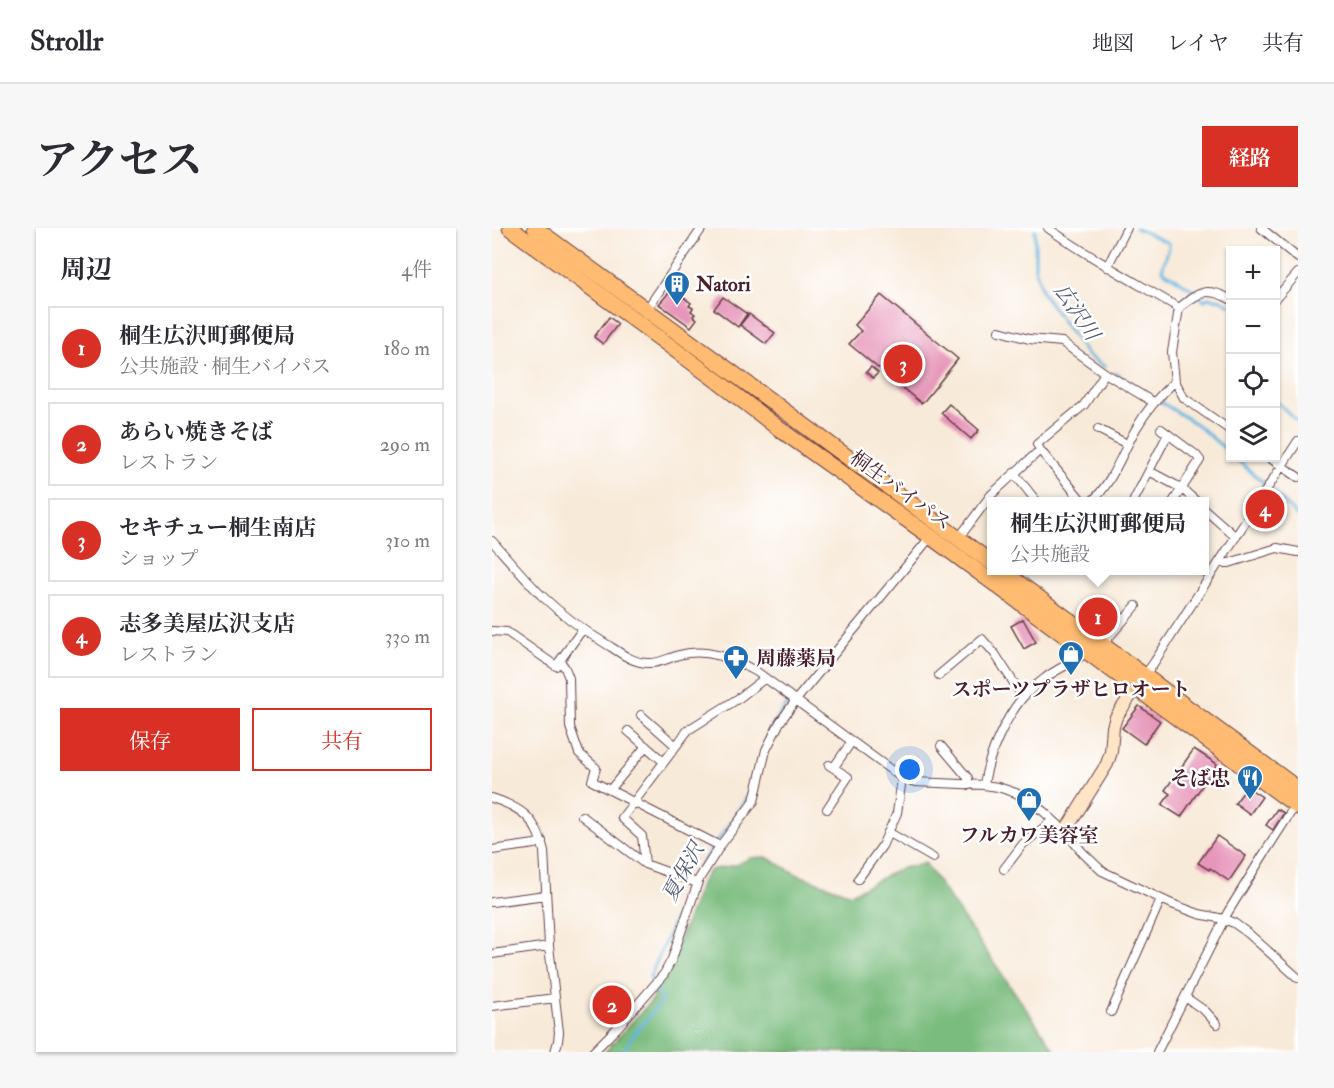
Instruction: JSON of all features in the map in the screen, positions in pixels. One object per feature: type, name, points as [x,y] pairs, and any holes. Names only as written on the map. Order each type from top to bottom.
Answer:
[{"type":"highway","name":"桐生バイパス","points":[[510,228],[894,487],[935,531],[958,539],[987,559]]},
{"type":"highway","name":"桐生バイパス","points":[[535,228],[778,428],[935,531],[987,572]]},
{"type":"highway","name":"桐生バイパス","points":[[990,575],[1087,652],[1140,682],[1298,789]]},
{"type":"highway","name":"桐生バイパス","points":[[1008,575],[1102,645],[1140,682],[1297,805]]},
{"type":"street","points":[[643,316],[702,228]]},
{"type":"street","points":[[1048,228],[1107,267],[1179,308]]},
{"type":"street","points":[[1107,267],[1127,228]]},
{"type":"street","points":[[1261,228],[1298,258]]},
{"type":"street","points":[[1280,293],[1298,273]]},
{"type":"street","points":[[1226,297],[1207,291],[1194,296],[1179,308],[1172,352],[1175,381],[1184,398],[1226,427]]},
{"type":"street","points":[[999,331],[1029,339],[1062,342],[1105,373],[1153,402]]},
{"type":"street","points":[[1079,497],[1040,450],[1038,444],[1084,405],[1105,373]]},
{"type":"street","points":[[1095,497],[1106,485],[1127,444],[1153,402],[1175,381]]},
{"type":"street","points":[[1098,429],[1127,444]]},
{"type":"street","points":[[1133,497],[1149,471],[1165,432],[1200,460],[1175,497]]},
{"type":"street","points":[[1064,830],[1107,764],[1116,717],[1220,563],[1298,441]]},
{"type":"street","points":[[990,497],[1040,450]]},
{"type":"street","points":[[1276,462],[1298,477]]},
{"type":"street","points":[[1149,471],[1181,488],[1192,497]]},
{"type":"street","points":[[1014,473],[1034,497]]},
{"type":"street","points":[[958,539],[987,500]]},
{"type":"street","points":[[1209,513],[1236,537]]},
{"type":"street","points":[[593,1052],[664,974],[672,959],[697,883],[720,846],[754,801],[766,750],[780,722],[935,531]]},
{"type":"street","points":[[492,541],[538,592],[582,630],[635,661],[662,662],[681,655],[700,653],[718,655],[757,672],[902,778],[915,782],[984,785],[1016,793],[1033,803],[1064,830],[1102,871],[1199,914],[1234,923],[1298,978]]},
{"type":"street","points":[[1220,563],[1228,563],[1277,548],[1298,552]]},
{"type":"street","points":[[1102,645],[1136,606]]},
{"type":"street","points":[[492,631],[507,632],[556,666],[582,630]]},
{"type":"street","points":[[939,675],[982,639],[995,654],[1023,697]]},
{"type":"street","points":[[984,785],[986,772],[1002,729],[1023,697],[1044,678],[1087,652]]},
{"type":"street","points":[[560,661],[569,678],[570,727],[579,753],[596,768],[592,781],[720,846]]},
{"type":"street","points":[[645,864],[642,836],[622,818],[688,730],[739,698],[764,679]]},
{"type":"street","points":[[641,715],[676,746]]},
{"type":"street","points":[[628,731],[664,762]]},
{"type":"street","points":[[827,809],[848,777],[832,766],[852,741]]},
{"type":"street","points":[[610,790],[646,746]]},
{"type":"street","points":[[941,746],[968,778],[969,785]]},
{"type":"street","points":[[858,879],[882,846],[897,813],[902,778]]},
{"type":"street","points":[[492,798],[506,802],[523,812],[531,820],[542,840],[549,946],[559,1032],[555,1052]]},
{"type":"street","points":[[1157,1052],[1224,919],[1297,805]]},
{"type":"street","points":[[582,816],[645,864],[697,883]]},
{"type":"street","points":[[1004,869],[1023,844],[1052,820]]},
{"type":"street","points":[[888,832],[933,858]]},
{"type":"street","points":[[492,850],[534,844],[542,840]]},
{"type":"street","points":[[492,902],[546,895]]},
{"type":"street","points":[[1111,1012],[1161,899]]},
{"type":"street","points":[[492,954],[549,946]]},
{"type":"street","points":[[1185,997],[1205,1011],[1217,1024]]},
{"type":"street","points":[[492,1006],[555,998]]},
{"type":"green space","points":[[766,857],[798,875],[851,894],[899,869],[925,863],[1056,1052],[605,1052],[652,1000],[672,959],[702,881],[710,870],[736,865],[751,858]]},
{"type":"building","name":"Natori","points":[[672,289],[691,303],[689,306],[693,308],[691,311],[697,319],[691,327],[659,304]]},
{"type":"building","points":[[881,295],[958,359],[921,403],[893,380],[888,371],[883,367],[878,368],[849,344],[861,331],[855,325]]},
{"type":"building","points":[[723,297],[747,314],[738,327],[714,309]]},
{"type":"building","points":[[749,314],[775,333],[766,344],[740,325]]},
{"type":"building","points":[[609,317],[618,324],[603,344],[594,337]]},
{"type":"building","points":[[871,367],[878,373],[873,378],[866,372]]},
{"type":"building","points":[[949,404],[979,430],[971,439],[941,413]]},
{"type":"building","points":[[1099,603],[1112,612],[1102,629],[1088,618]]},
{"type":"building","points":[[1023,619],[1036,642],[1024,649],[1011,626]]},
{"type":"building","points":[[1139,706],[1160,721],[1144,744],[1122,728]]},
{"type":"building","points":[[1194,749],[1217,764],[1181,817],[1162,805],[1170,794],[1165,790]]},
{"type":"building","points":[[1247,787],[1262,797],[1250,814],[1235,803]]},
{"type":"building","points":[[1277,809],[1284,813],[1273,830],[1266,825]]},
{"type":"building","points":[[1217,836],[1246,856],[1229,881],[1198,863]]},
{"type":"building","points":[[614,990],[624,1001],[610,1016],[599,1005]]},
{"type":"waterway","points":[[1135,228],[1169,243],[1162,270],[1204,300],[1209,298],[1226,303]]},
{"type":"waterway","name":"広沢川","points":[[1035,230],[1035,267],[1042,292],[1087,355],[1105,367]]},
{"type":"waterway","name":"広沢川","points":[[1115,373],[1149,395]]},
{"type":"waterway","name":"広沢川","points":[[1159,401],[1196,424],[1226,450]]},
{"type":"waterway","points":[[1280,405],[1298,422]]},
{"type":"waterway","name":"広沢川","points":[[1240,462],[1265,484]]},
{"type":"waterway","name":"広沢川","points":[[1272,490],[1298,517]]},
{"type":"waterway","name":"夏保沢","points":[[765,745],[770,729],[787,704]]},
{"type":"waterway","name":"夏保沢","points":[[622,1052],[662,1001],[650,977],[694,875],[748,796],[759,763]]},
{"type":"place","name":"Natori","points":[[677,307]]},
{"type":"place","name":"セキチュー桐生南店","points":[[903,364]]},
{"type":"place","name":"志多美屋広沢支店","points":[[1265,509]]},
{"type":"place","name":"桐生広沢町郵便局","points":[[1098,617]]},
{"type":"place","name":"スポーツプラザヒロオート","points":[[1071,677]]},
{"type":"place","name":"周藤薬局","points":[[736,681]]},
{"type":"place","name":"そば忠","points":[[1250,801]]},
{"type":"place","name":"フルカワ美容室","points":[[1029,823]]},
{"type":"place","name":"あらい焼きそば","points":[[612,1005]]}]
